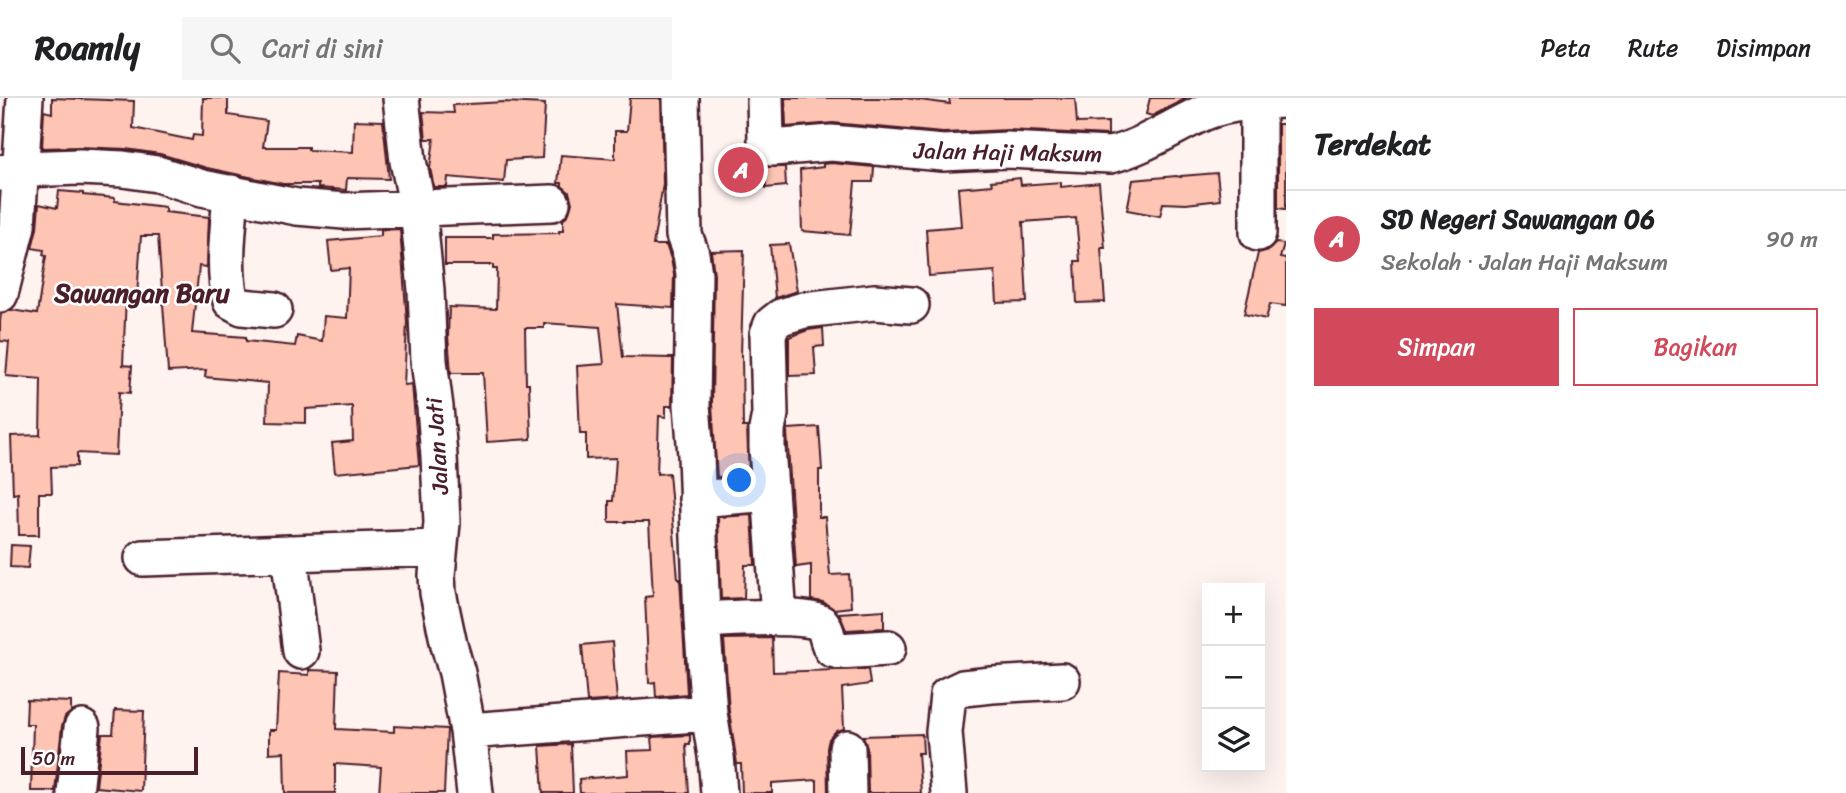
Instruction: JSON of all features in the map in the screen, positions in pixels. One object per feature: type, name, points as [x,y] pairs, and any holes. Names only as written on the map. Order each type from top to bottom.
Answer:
[{"type":"street","points":[[0,294],[17,226],[10,171],[25,98]]},
{"type":"street","name":"Jalan Jati","points":[[401,98],[408,160],[418,208],[440,470],[442,523],[438,593],[468,731],[475,793]]},
{"type":"street","points":[[681,98],[684,235],[694,274],[692,405],[702,620],[709,713],[719,793]]},
{"type":"street","name":"Jalan Haji Maksum","points":[[765,98],[766,141],[772,148],[831,143],[943,153],[1007,150],[1110,155],[1138,146],[1207,111],[1234,104],[1272,101]]},
{"type":"street","points":[[1258,233],[1272,101]]},
{"type":"street","points":[[10,171],[80,167],[123,169],[157,174],[202,188],[297,207],[344,211],[552,203]]},
{"type":"street","points":[[231,192],[227,274],[231,301],[242,307],[274,310]]},
{"type":"street","points":[[779,617],[767,447],[770,414],[768,334],[772,324],[781,317],[804,310],[874,302],[911,305]]},
{"type":"street","points":[[697,499],[770,493]]},
{"type":"street","points":[[143,558],[439,548]]},
{"type":"street","points":[[289,553],[301,651]]},
{"type":"street","points":[[702,620],[779,617],[815,620],[824,626],[832,649],[888,648]]},
{"type":"street","points":[[949,793],[944,732],[948,695],[963,688],[1062,681]]},
{"type":"street","points":[[468,731],[709,713]]},
{"type":"street","points":[[75,793],[82,728]]},
{"type":"street","points":[[847,748],[848,793]]},
{"type":"building","points":[[52,98],[134,101],[133,128],[192,140],[193,135],[202,136],[203,98],[228,98],[228,115],[267,121],[263,147],[308,147],[308,150],[353,152],[354,120],[383,121],[389,179],[347,178],[346,190],[318,188],[318,184],[283,184],[207,168],[160,154],[126,149],[42,148],[44,111],[52,113]]},
{"type":"building","points":[[630,98],[661,98],[663,184],[653,245],[666,245],[674,275],[673,308],[617,304],[623,357],[673,358],[672,406],[666,406],[666,417],[659,416],[657,474],[669,473],[680,579],[687,694],[656,697],[655,682],[649,683],[645,597],[653,596],[649,522],[609,522],[609,501],[613,501],[616,458],[586,459],[586,434],[580,434],[577,366],[604,364],[600,327],[544,323],[544,328],[525,328],[531,439],[487,442],[483,373],[451,373],[448,336],[449,307],[496,309],[497,269],[493,269],[493,265],[445,265],[445,238],[493,238],[493,234],[563,231],[563,220],[572,203],[569,192],[562,183],[558,183],[561,155],[615,159],[615,131],[627,131]]},
{"type":"building","points":[[785,98],[905,98],[950,104],[949,98],[1075,98],[1077,123],[1108,122],[1108,135],[1008,130],[943,133],[833,123],[786,127]]},
{"type":"building","points":[[1150,98],[1187,98],[1152,116],[1146,114]]},
{"type":"building","points":[[504,102],[545,104],[542,158],[506,160],[504,182],[448,177],[447,187],[434,187],[430,168],[434,139],[426,139],[423,112],[454,113],[453,105]]},
{"type":"building","points":[[1278,124],[1286,124],[1286,209],[1278,208]]},
{"type":"building","points":[[823,164],[874,167],[873,182],[855,182],[850,235],[802,231],[800,170],[823,167]]},
{"type":"building","points":[[765,167],[785,167],[786,186],[766,188]]},
{"type":"building","points":[[1217,173],[1220,200],[1186,204],[1163,203],[1160,216],[1127,210],[1133,180]]},
{"type":"building","points":[[1020,178],[1021,185],[1061,182],[1061,187],[1099,183],[1105,248],[1101,248],[1105,302],[1077,303],[1075,261],[1080,261],[1076,218],[1023,222],[1027,302],[997,303],[995,271],[929,276],[926,229],[961,226],[958,188],[992,185],[991,181]]},
{"type":"building","points":[[59,191],[115,198],[115,201],[165,207],[165,212],[209,217],[207,267],[199,266],[192,333],[246,337],[246,341],[295,346],[297,336],[322,341],[324,316],[347,318],[349,268],[331,270],[328,241],[381,236],[381,230],[400,229],[407,322],[404,385],[412,384],[419,465],[335,473],[332,443],[353,441],[352,406],[306,409],[306,423],[267,422],[268,383],[205,377],[206,370],[168,372],[158,236],[141,236],[137,297],[126,296],[123,365],[132,366],[130,393],[119,392],[116,455],[77,453],[77,466],[51,467],[52,493],[39,493],[39,535],[19,535],[18,493],[13,494],[11,436],[40,435],[41,379],[6,376],[9,342],[0,341],[0,322],[1,314],[11,310],[37,314],[46,256],[43,255],[44,250],[32,248],[39,204],[57,208]]},
{"type":"building","points":[[1276,243],[1284,244],[1280,258],[1286,259],[1286,306],[1270,304],[1266,319],[1244,314],[1258,253],[1269,250]]},
{"type":"building","points":[[789,244],[797,291],[775,298],[770,245]]},
{"type":"building","points":[[744,250],[741,355],[743,427],[747,427],[749,475],[717,477],[712,404],[714,274],[711,251]]},
{"type":"building","points":[[823,328],[824,346],[814,347],[816,375],[789,376],[789,337]]},
{"type":"building","points":[[819,427],[822,470],[819,470],[819,517],[825,517],[830,575],[849,574],[851,607],[834,609],[823,602],[811,600],[811,565],[796,567],[787,432],[788,429]]},
{"type":"building","points":[[752,515],[755,565],[745,565],[744,598],[721,599],[718,517]]},
{"type":"building","points":[[11,545],[30,546],[28,568],[10,567]]},
{"type":"building","points":[[884,610],[884,628],[846,630],[839,613]]},
{"type":"building","points":[[772,638],[773,672],[868,669],[870,684],[842,688],[844,729],[836,731],[829,739],[828,793],[817,793],[817,780],[772,783],[772,793],[742,793],[741,764],[737,764],[729,711],[724,639]]},
{"type":"building","points":[[612,642],[617,700],[587,702],[582,645]]},
{"type":"building","points":[[309,670],[338,671],[336,729],[394,732],[394,726],[447,729],[444,793],[379,793],[381,767],[335,764],[335,793],[285,793],[284,752],[269,753],[269,730],[276,730],[279,673],[309,675]]},
{"type":"building","points":[[27,700],[71,702],[71,712],[65,717],[62,726],[55,791],[31,791],[33,724],[26,724]]},
{"type":"building","points":[[115,710],[144,711],[141,791],[96,787],[102,734],[113,734]]},
{"type":"building","points":[[922,734],[923,753],[918,753],[921,793],[868,793],[867,748],[863,736]]},
{"type":"building","points":[[690,735],[690,744],[686,744],[689,793],[580,793],[579,779],[628,775],[627,751],[653,750],[652,737]]},
{"type":"building","points":[[571,744],[573,793],[543,793],[540,746]]},
{"type":"place","name":"SD Negeri Sawangan 06","points":[[741,170]]},
{"type":"district","name":"Sawangan Baru","points":[[142,293]]}]
